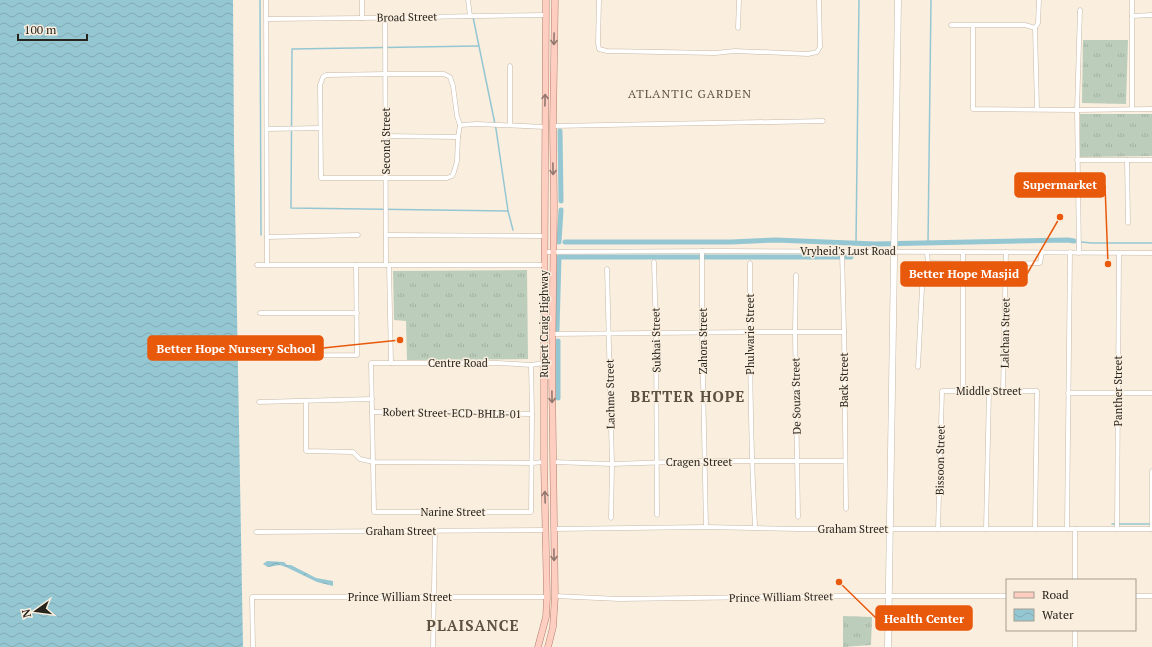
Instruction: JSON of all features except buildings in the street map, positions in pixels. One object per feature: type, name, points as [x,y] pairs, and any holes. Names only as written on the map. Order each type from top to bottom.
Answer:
[{"type":"main road","name":"Rupert Craig Highway","points":[[538,647],[546,617],[547,596],[544,462],[546,0]]},
{"type":"main road","name":"Rupert Craig Highway","points":[[548,647],[553,627],[555,596],[552,334],[555,0]]},
{"type":"main road","points":[[888,647],[898,0]]},
{"type":"street","points":[[266,0],[267,265]]},
{"type":"street","points":[[362,0],[362,18]]},
{"type":"street","points":[[468,0],[470,16]]},
{"type":"street","points":[[598,0],[599,49],[607,51],[715,53],[735,51],[808,54],[818,52],[820,47],[819,0]]},
{"type":"street","points":[[738,0],[738,28]]},
{"type":"street","points":[[1037,109],[1035,28],[1038,23],[1039,0]]},
{"type":"street","points":[[1132,0],[1132,109]]},
{"type":"street","points":[[1079,253],[1077,110],[1080,10]]},
{"type":"street","name":"Broad Street","points":[[267,19],[546,15]]},
{"type":"street","points":[[1132,16],[1152,15]]},
{"type":"street","name":"Second Street","points":[[386,18],[386,235],[391,363]]},
{"type":"street","points":[[951,25],[1025,25],[1035,28]]},
{"type":"street","points":[[973,26],[973,109],[1152,109]]},
{"type":"street","points":[[510,66],[510,125]]},
{"type":"street","points":[[386,74],[447,75],[450,77],[454,86],[460,125],[457,161],[452,176],[447,178],[321,178],[320,85],[324,75],[386,74]]},
{"type":"street","points":[[553,126],[823,121]]},
{"type":"street","points":[[460,125],[488,124],[545,127]]},
{"type":"street","points":[[267,128],[320,128]]},
{"type":"street","points":[[386,136],[458,137]]},
{"type":"street","points":[[1077,160],[1152,160]]},
{"type":"street","points":[[1127,160],[1128,223]]},
{"type":"street","points":[[386,235],[544,236]]},
{"type":"street","points":[[267,237],[358,236]]},
{"type":"street","name":"Vryheid's Lust Road","points":[[544,252],[842,252],[894,246],[927,252],[1152,253]]},
{"type":"street","name":"Zahora Street","points":[[702,252],[706,528]]},
{"type":"street","name":"Back Street","points":[[842,252],[846,509]]},
{"type":"street","points":[[927,252],[928,263]]},
{"type":"street","points":[[963,252],[963,391]]},
{"type":"street","name":"Lalchan Street","points":[[1004,391],[1006,252]]},
{"type":"street","points":[[918,367],[923,268],[928,263],[1040,263],[1042,262],[1042,252]]},
{"type":"street","points":[[1067,529],[1070,252]]},
{"type":"street","name":"Panther Street","points":[[1117,529],[1119,253]]},
{"type":"street","name":"Sukhai Street","points":[[654,262],[657,515]]},
{"type":"street","name":"Phulwarie Street","points":[[750,262],[752,462],[755,525]]},
{"type":"street","points":[[257,265],[544,265]]},
{"type":"street","points":[[258,356],[357,355],[356,265]]},
{"type":"street","name":"Lachme Street","points":[[607,269],[612,464],[610,518]]},
{"type":"street","name":"De Souza Street","points":[[796,275],[795,332],[798,516]]},
{"type":"street","points":[[260,313],[357,313]]},
{"type":"street","points":[[552,334],[844,332]]},
{"type":"street","name":"Centre Road","points":[[372,400],[371,363],[498,363],[531,365],[544,363]]},
{"type":"street","points":[[531,365],[532,463]]},
{"type":"street","name":"Middle Street","points":[[942,391],[1037,391],[1035,529]]},
{"type":"street","name":"Bissoon Street","points":[[938,529],[942,391]]},
{"type":"street","points":[[986,529],[989,391]]},
{"type":"street","points":[[1068,393],[1152,393]]},
{"type":"street","points":[[259,402],[372,400],[372,462]]},
{"type":"street","points":[[306,401],[306,452],[353,452],[360,459],[372,462],[544,462]]},
{"type":"street","name":"Robert Street-ECD-BHLB-01","points":[[372,412],[532,414]]},
{"type":"street","name":"Cragen Street","points":[[553,462],[612,464],[704,461],[845,461]]},
{"type":"street","name":"Narine Street","points":[[372,462],[374,512],[531,512],[532,463]]},
{"type":"street","points":[[1152,471],[1152,529]]},
{"type":"street","name":"Graham Street","points":[[554,528],[1152,529]]},
{"type":"street","points":[[1075,529],[1075,579]]},
{"type":"street","name":"Graham Street","points":[[256,532],[546,530]]},
{"type":"street","points":[[433,647],[435,531]]},
{"type":"street","name":"Prince William Street","points":[[253,647],[252,597],[547,596]]},
{"type":"street","name":"Prince William Street","points":[[555,596],[619,599],[1006,596]]},
{"type":"street","points":[[1136,596],[1152,596]]},
{"type":"street","points":[[1075,631],[1075,647]]},
{"type":"green space","points":[[1083,40],[1128,40],[1126,104],[1082,103]]},
{"type":"green space","points":[[1080,114],[1152,114],[1152,156],[1080,157]]},
{"type":"green space","points":[[527,270],[528,359],[407,360],[406,321],[394,320],[393,271]]},
{"type":"green space","points":[[444,347],[465,347],[465,357],[444,358]]},
{"type":"green space","points":[[843,616],[872,617],[871,645],[843,647]]},
{"type":"water","points":[[0,0],[233,0],[234,146],[243,647],[0,647]]},
{"type":"water","points":[[267,561],[284,562],[287,565],[291,565],[316,578],[333,581],[333,586],[317,582],[280,565],[268,567],[263,564]]},
{"type":"waterway","points":[[260,0],[261,235]]},
{"type":"waterway","points":[[856,242],[859,0]]},
{"type":"waterway","points":[[928,243],[931,0]]},
{"type":"waterway","points":[[473,17],[496,129],[508,211],[291,208],[292,49],[478,46]]},
{"type":"waterway","points":[[560,131],[561,201]]},
{"type":"waterway","points":[[559,242],[561,210]]},
{"type":"waterway","points":[[508,211],[513,230]]},
{"type":"waterway","points":[[565,242],[731,242],[776,240],[875,244],[1074,241]]},
{"type":"waterway","points":[[1081,242],[1152,243]]},
{"type":"waterway","points":[[557,330],[559,257],[851,257]]},
{"type":"waterway","points":[[558,341],[558,398]]},
{"type":"waterway","points":[[1112,524],[1152,524]]},
{"type":"place","name":"Better Hope Masjid","points":[[1060,217]]},
{"type":"place","name":"Supermarket","points":[[1108,264]]},
{"type":"place","name":"Better Hope Nursery School","points":[[400,340]]},
{"type":"place","name":"Health Center","points":[[839,582]]},
{"type":"district","name":"ATLANTIC GARDEN","points":[[690,94]]},
{"type":"district","name":"BETTER HOPE","points":[[688,397]]},
{"type":"district","name":"PLAISANCE","points":[[473,626]]}]
